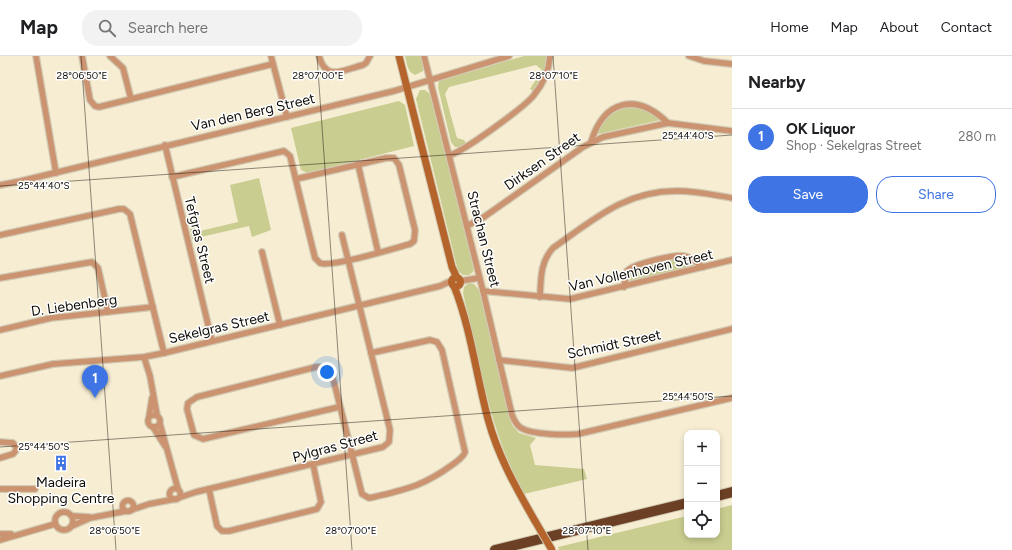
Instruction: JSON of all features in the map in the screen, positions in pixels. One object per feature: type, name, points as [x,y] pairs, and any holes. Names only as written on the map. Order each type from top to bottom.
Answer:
[{"type":"highway","points":[[720,495],[732,492]]},
{"type":"highway","points":[[720,501],[732,498]]},
{"type":"highway","points":[[495,550],[684,504]]},
{"type":"highway","points":[[520,550],[684,510]]},
{"type":"street","points":[[36,56],[56,173]]},
{"type":"street","points":[[82,56],[90,100],[95,106],[104,107],[273,64]]},
{"type":"street","points":[[110,56],[122,68],[131,100]]},
{"type":"street","points":[[271,56],[287,117]]},
{"type":"street","points":[[319,56],[324,68],[328,72],[334,72],[363,65],[370,56]]},
{"type":"street","points":[[399,56],[452,267],[484,404],[498,448],[510,477],[552,550]]},
{"type":"street","name":"Strachan Street","points":[[424,56],[450,155],[512,415],[520,427],[559,434],[587,433],[732,398]]},
{"type":"street","name":"Van den Berg Street","points":[[0,185],[56,173],[165,145],[287,117],[430,80],[510,56]]},
{"type":"street","points":[[450,155],[465,149],[534,97],[546,77],[550,56]]},
{"type":"street","points":[[689,56],[704,61],[732,64]]},
{"type":"street","points":[[591,142],[603,117],[611,110],[623,105],[634,104],[644,106],[668,123]]},
{"type":"street","name":"Dirksen Street","points":[[467,226],[484,217],[591,142],[603,137],[668,123],[732,130]]},
{"type":"street","name":"Tefgras Street","points":[[165,145],[212,341]]},
{"type":"street","points":[[172,177],[280,151],[286,152],[290,156],[317,261],[327,264],[410,244],[415,239],[415,230],[399,165],[394,158],[386,158],[296,179]]},
{"type":"street","points":[[358,164],[378,252]]},
{"type":"street","points":[[540,297],[542,266],[547,254],[553,248],[614,205],[632,198],[668,191],[732,198]]},
{"type":"street","points":[[0,235],[124,209],[130,214],[164,353]]},
{"type":"street","name":"Pylgras Street","points":[[72,526],[90,518],[156,502],[177,499],[196,492],[387,445],[390,438],[371,353],[358,306],[349,259],[342,236]]},
{"type":"street","points":[[262,252],[280,325]]},
{"type":"street","points":[[624,287],[628,271],[637,265],[680,255],[690,258],[703,267]]},
{"type":"street","name":"Van Vollenhoven Street","points":[[483,291],[570,299],[732,260]]},
{"type":"street","points":[[0,278],[92,262],[98,268],[108,312]]},
{"type":"street","name":"Sekelgras Street","points":[[0,376],[61,362],[144,357],[164,353],[455,282],[479,278]]},
{"type":"street","name":"D. Liebenberg","points":[[0,330],[51,318],[153,307]]},
{"type":"street","name":"Schmidt Street","points":[[499,360],[572,368],[732,329]]},
{"type":"street","points":[[339,407],[203,439],[194,435],[187,409],[188,403],[197,397],[320,366],[327,368],[332,374],[351,455],[362,494],[369,498],[422,484],[460,459],[465,452],[442,350],[437,342],[426,340],[371,353]]},
{"type":"street","points":[[144,357],[157,415],[160,418],[166,448],[179,490],[180,495],[177,499],[171,496],[175,479]]},
{"type":"street","points":[[153,394],[148,423],[153,427],[166,448]]},
{"type":"street","points":[[150,417],[157,415]]},
{"type":"street","points":[[153,427],[160,424]]},
{"type":"street","points":[[0,442],[13,443],[17,450],[13,454],[0,458]]},
{"type":"street","points":[[209,489],[217,526],[222,531],[230,531],[320,507],[321,502],[313,464]]},
{"type":"street","points":[[0,489],[35,489]]},
{"type":"street","name":"Pylgras Street","points":[[156,502],[171,491],[179,490],[196,492]]},
{"type":"street","points":[[127,500],[132,502],[133,507],[128,510],[123,508],[123,503],[127,500]]},
{"type":"street","name":"Pylgras Street","points":[[132,502],[149,504]]},
{"type":"street","name":"Pylgras Street","points":[[109,514],[123,503]]},
{"type":"street","points":[[61,512],[67,512],[72,516],[72,526],[67,529],[62,530],[55,524],[55,518],[61,512]]},
{"type":"street","name":"Pylgras Street","points":[[72,516],[90,518]]},
{"type":"street","points":[[0,540],[55,524]]},
{"type":"street","points":[[0,534],[17,534]]},
{"type":"green space","points":[[405,56],[422,56],[424,67],[423,71],[415,75],[412,74]]},
{"type":"green space","points":[[524,56],[548,56],[546,68],[535,92],[530,89],[542,70],[536,65],[449,87],[445,94],[457,138],[464,140],[466,143],[460,147],[455,147],[451,142],[438,87],[439,81]]},
{"type":"green space","points":[[420,90],[425,90],[431,95],[474,267],[473,272],[469,275],[463,275],[458,271],[416,99]]},
{"type":"green space","points":[[399,101],[405,105],[414,146],[307,173],[301,170],[291,128]]},
{"type":"green space","points":[[628,107],[641,108],[660,120],[598,134],[601,124],[608,116]]},
{"type":"green space","points":[[259,178],[271,230],[252,237],[249,226],[192,239],[190,228],[195,226],[196,232],[238,222],[230,185]]},
{"type":"green space","points":[[680,258],[686,259],[696,266],[627,281],[630,272],[634,269]]},
{"type":"green space","points":[[469,283],[474,284],[479,290],[512,425],[519,433],[536,438],[530,445],[535,465],[584,469],[587,479],[524,494],[502,446],[480,370],[463,293],[464,287]]},
{"type":"green space","points":[[732,505],[732,550],[559,550],[558,547],[684,517],[684,538],[720,538],[720,508]]},
{"type":"place","name":"OK Liquor","points":[[95,398]]},
{"type":"place","name":"Madeira Shopping Centre","points":[[61,463]]}]
